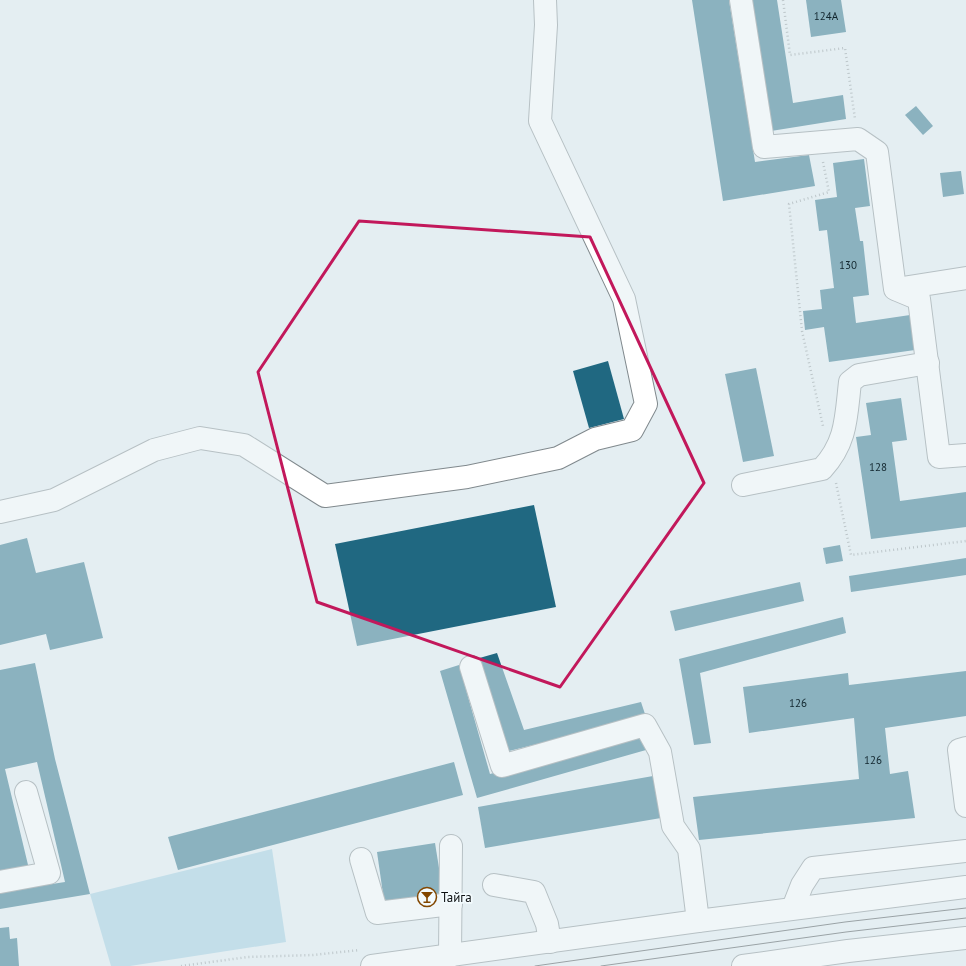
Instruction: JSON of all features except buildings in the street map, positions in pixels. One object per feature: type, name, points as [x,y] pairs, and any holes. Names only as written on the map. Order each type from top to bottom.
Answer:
[{"type":"main road","points":[[0,512],[54,500],[154,450],[200,438],[244,445],[325,496],[467,477],[558,458],[594,439],[632,430],[646,404],[624,299],[540,121],[546,25],[545,0]]},
{"type":"main road","points":[[741,0],[764,147],[858,139],[877,152],[895,289]]},
{"type":"main road","points":[[895,289],[966,278]]},
{"type":"main road","points":[[895,289],[919,299],[939,457],[966,455]]},
{"type":"main road","points":[[743,485],[822,469],[831,460],[839,446],[844,431],[850,382],[859,375],[928,363]]},
{"type":"main road","points":[[471,667],[502,766],[645,725],[660,752],[673,826],[689,849],[698,921]]},
{"type":"main road","points":[[966,748],[959,750],[966,806]]},
{"type":"main road","points":[[0,882],[49,873],[26,792]]},
{"type":"main road","points":[[450,956],[451,846]]},
{"type":"main road","points":[[793,908],[802,885],[813,868],[966,851]]},
{"type":"main road","points":[[361,860],[377,913],[451,904]]},
{"type":"main road","points":[[494,884],[534,892],[547,924],[550,942]]},
{"type":"main road","points":[[372,966],[793,908],[966,887]]},
{"type":"main road","points":[[743,966],[848,951],[966,938]]},
{"type":"path","points":[[783,0],[790,55],[845,48],[858,139]]},
{"type":"path","points":[[822,156],[829,192],[789,204],[802,331],[824,429]]},
{"type":"path","points":[[831,460],[851,555],[966,541]]},
{"type":"highlighted area","points":[[359,221],[590,237],[704,483],[560,687],[317,602],[258,372]]},
{"type":"shaded area","points":[[272,849],[286,942],[130,966],[111,966],[90,894]]},
{"type":"tram line","points":[[535,966],[845,922],[966,908]]},
{"type":"tram line","points":[[601,966],[846,932],[966,918]]},
{"type":"place","name":"Тайга","points":[[427,897]]}]
